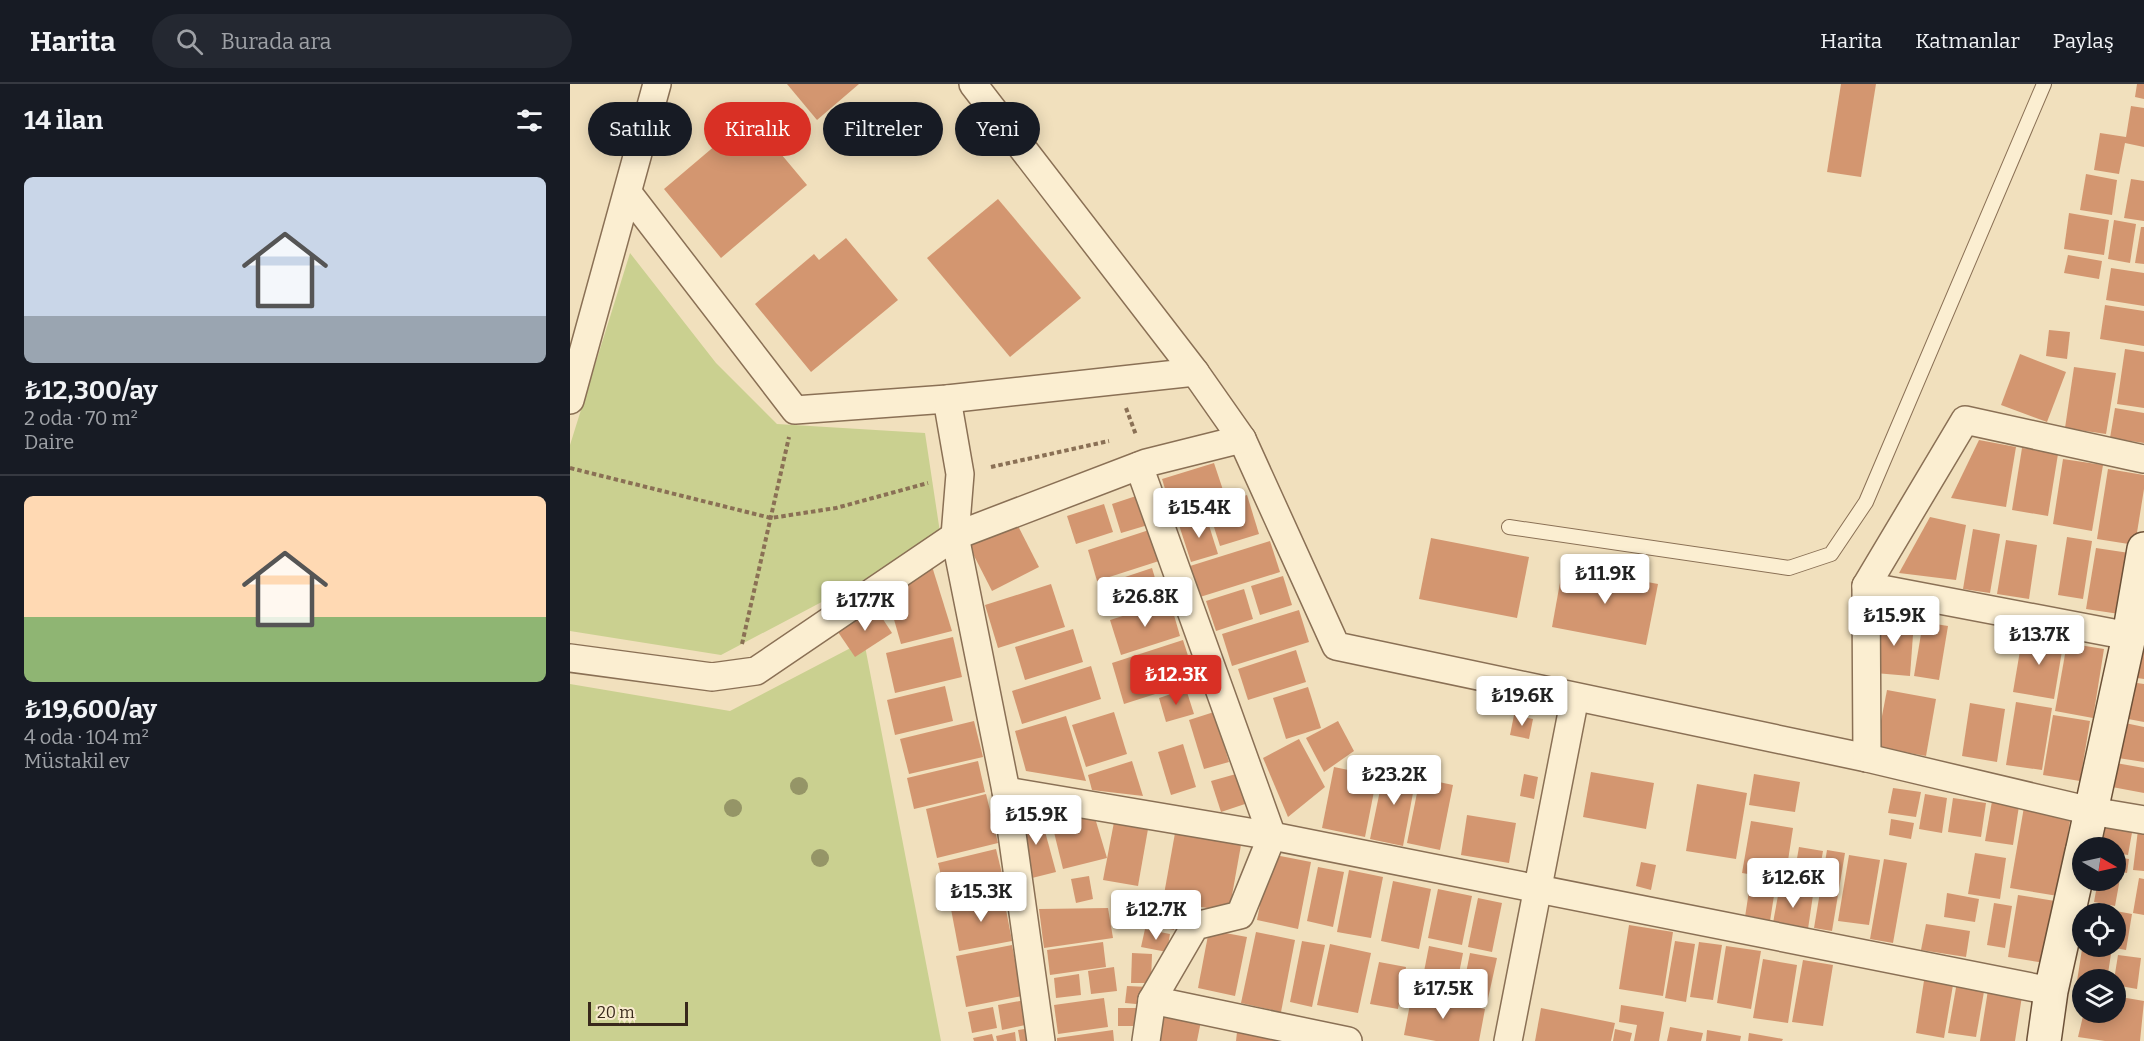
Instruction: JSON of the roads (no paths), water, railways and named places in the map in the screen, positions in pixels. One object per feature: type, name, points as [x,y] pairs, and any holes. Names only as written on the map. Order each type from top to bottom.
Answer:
[{"type":"street","points":[[570,400],[657,84]]},
{"type":"street","points":[[973,84],[1195,372],[1242,439],[1336,646],[1867,758],[2091,811],[2144,820]]},
{"type":"street","points":[[628,193],[795,410],[947,399],[1195,372]]},
{"type":"street","points":[[947,399],[960,474],[955,536],[1006,791],[1041,1041]]},
{"type":"street","points":[[1867,758],[1866,586],[1965,420],[2144,459]]},
{"type":"street","points":[[570,658],[712,677],[756,671],[955,536],[1143,464],[1242,439]]},
{"type":"street","points":[[1143,464],[1272,836],[1240,915],[1195,926],[1152,1000],[1146,1041]]},
{"type":"street","points":[[2085,837],[2129,636],[2144,549]]},
{"type":"street","points":[[1866,586],[2129,636]]},
{"type":"street","points":[[1508,1041],[1575,697]]},
{"type":"street","points":[[1006,791],[1272,836],[2051,991]]},
{"type":"street","points":[[2044,1041],[2051,991],[2073,891]]},
{"type":"street","points":[[1152,1000],[1348,1041]]},
{"type":"lane","points":[[1509,527],[1789,568],[1831,554],[1866,502],[2044,84]]}]
